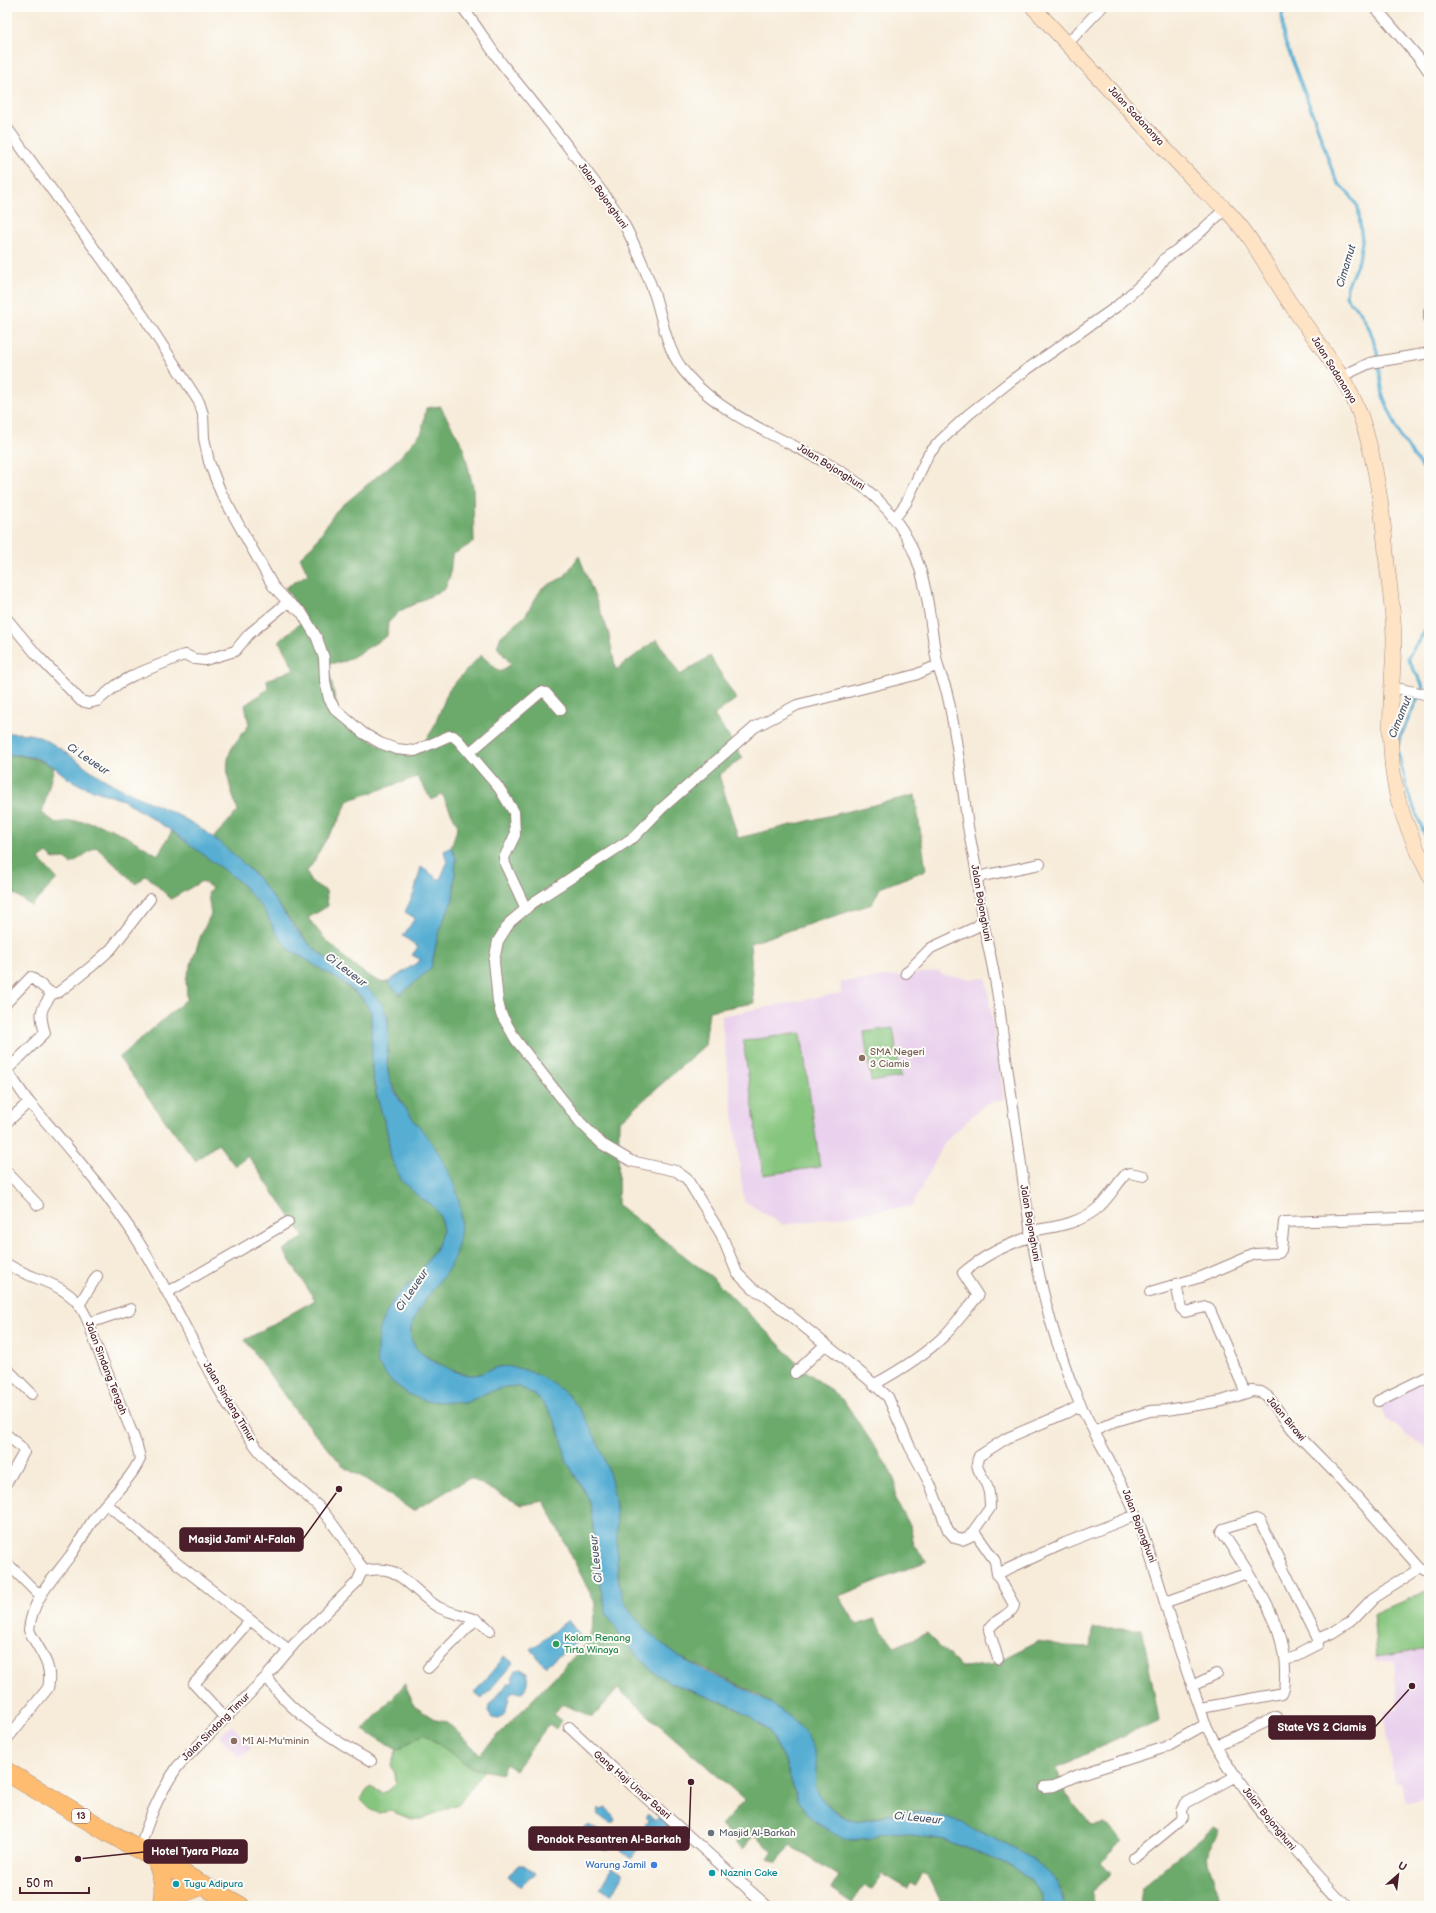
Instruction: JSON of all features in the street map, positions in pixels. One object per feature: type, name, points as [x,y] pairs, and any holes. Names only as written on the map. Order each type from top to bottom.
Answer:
[{"type":"highway","name":"13","points":[[7,1772],[240,1906]]},
{"type":"highway","points":[[148,1854],[163,1878],[164,1898],[161,1906]]},
{"type":"highway","points":[[166,1906],[182,1893],[203,1885]]},
{"type":"street","name":"Jalan Bojonghuni","points":[[462,7],[475,22],[492,52],[569,147],[615,209],[626,228],[655,296],[672,355],[686,374],[709,396],[730,411],[804,450],[856,481],[875,495],[895,518],[914,552],[922,574],[930,612],[938,665],[946,691],[964,787],[965,810],[977,877],[979,897],[996,981],[1007,1071],[1031,1234],[1050,1315],[1074,1392],[1124,1487],[1136,1515],[1166,1602],[1180,1655],[1206,1724],[1217,1745],[1249,1797],[1282,1837],[1345,1906]]},
{"type":"street","name":"Jalan Sadananya","points":[[1033,7],[1204,191],[1225,209],[1257,250],[1340,377],[1360,415],[1369,440],[1384,525],[1392,602],[1394,641],[1390,737],[1393,769],[1399,802],[1429,875]]},
{"type":"street","points":[[1067,44],[1102,7]]},
{"type":"street","points":[[1375,7],[1429,72]]},
{"type":"street","points":[[7,128],[144,317],[199,402],[203,414],[204,438],[209,462],[221,493],[273,586],[288,602],[302,613],[317,638],[324,658],[325,681],[329,699],[344,718],[374,740],[396,749],[415,751],[449,736],[453,736],[469,753],[499,788],[514,812],[515,835],[504,858],[505,864],[526,909]]},
{"type":"street","points":[[895,518],[906,503],[928,455],[940,441],[969,414],[1006,384],[1116,307],[1154,272],[1164,259],[1196,236],[1225,209]]},
{"type":"street","points":[[1429,310],[1429,318]]},
{"type":"street","points":[[1340,377],[1372,362],[1429,353]]},
{"type":"street","points":[[7,619],[43,662],[81,701],[89,703],[97,701],[118,684],[134,675],[181,656],[186,655],[194,659],[204,660],[235,651],[249,634],[288,602]]},
{"type":"street","points":[[938,665],[915,675],[797,705],[755,727],[662,808],[634,837],[526,909],[510,922],[498,941],[494,961],[498,1002],[501,1014],[516,1040],[580,1122],[602,1144],[631,1161],[676,1171],[687,1179],[721,1234],[737,1273],[753,1289],[765,1295],[867,1378],[888,1397],[910,1448],[930,1484],[948,1530],[959,1540],[969,1537],[990,1508],[987,1486],[977,1468],[976,1463],[979,1456],[1007,1438],[1081,1405]]},
{"type":"street","points":[[1391,687],[1423,694]]},
{"type":"street","points":[[469,753],[541,692],[546,693],[561,710]]},
{"type":"street","points":[[977,877],[1040,864]]},
{"type":"street","points":[[7,1071],[45,1033],[40,1018],[41,1012],[42,1007],[52,994],[59,992],[111,949],[150,900]]},
{"type":"street","points":[[906,973],[932,948],[976,927],[983,920]]},
{"type":"street","points":[[7,1002],[31,977],[52,994]]},
{"type":"street","name":"Jalan Sindang Timur","points":[[7,1071],[29,1102],[66,1144],[107,1196],[137,1240],[168,1292],[219,1389],[254,1445],[273,1466],[313,1502],[337,1527],[361,1566],[362,1571],[357,1582],[289,1650],[267,1676],[178,1766],[167,1782],[150,1814],[148,1854]]},
{"type":"street","points":[[7,1122],[29,1102]]},
{"type":"street","points":[[7,1172],[38,1205]]},
{"type":"street","points":[[873,1385],[898,1372],[924,1353],[945,1334],[978,1296],[963,1273],[977,1260],[1031,1234],[1066,1225],[1086,1217],[1100,1205],[1126,1174],[1130,1173],[1144,1176]]},
{"type":"street","points":[[1150,1292],[1202,1276],[1255,1254],[1279,1253],[1281,1250],[1284,1222],[1429,1217]]},
{"type":"street","points":[[168,1292],[288,1222]]},
{"type":"street","name":"Jalan Sindang Tengah","points":[[7,1264],[19,1273],[51,1284],[73,1298],[79,1305],[89,1323],[100,1356],[139,1450],[140,1459],[137,1466],[95,1517],[40,1596],[32,1613],[29,1630],[48,1666],[50,1679],[48,1688],[7,1739]]},
{"type":"street","points":[[79,1305],[97,1276]]},
{"type":"street","points":[[1176,1284],[1181,1308],[1184,1312],[1206,1307],[1209,1308],[1246,1393]]},
{"type":"street","points":[[89,1323],[131,1309]]},
{"type":"street","points":[[795,1373],[825,1345]]},
{"type":"street","points":[[7,1369],[32,1394]]},
{"type":"street","points":[[1378,1401],[1429,1376]]},
{"type":"street","name":"Jalan Birawi","points":[[1094,1431],[1116,1421],[1150,1411],[1167,1410],[1222,1401],[1246,1393],[1261,1392],[1267,1396],[1293,1430],[1343,1481],[1420,1568],[1429,1573]]},
{"type":"street","points":[[7,1435],[21,1447],[24,1452],[7,1482]]},
{"type":"street","points":[[107,1504],[170,1558],[289,1650]]},
{"type":"street","points":[[997,1574],[1065,1543],[1136,1515]]},
{"type":"street","points":[[1200,1708],[1282,1693],[1285,1683],[1285,1661],[1272,1617],[1261,1593],[1222,1532],[1223,1529],[1256,1519],[1260,1521],[1318,1639],[1318,1644],[1285,1661]]},
{"type":"street","points":[[974,1531],[995,1561],[997,1574],[1014,1605],[1012,1610],[992,1624],[988,1630],[998,1659]]},
{"type":"street","points":[[7,1563],[40,1596]]},
{"type":"street","points":[[1318,1639],[1332,1633],[1351,1621],[1373,1598],[1420,1568]]},
{"type":"street","points":[[362,1571],[379,1569],[395,1573],[430,1602],[450,1612],[476,1619],[490,1631]]},
{"type":"street","points":[[1166,1602],[1248,1573]]},
{"type":"street","points":[[428,1668],[476,1619]]},
{"type":"street","points":[[226,1718],[195,1683],[250,1620]]},
{"type":"street","points":[[1192,1686],[1217,1674]]},
{"type":"street","points":[[267,1676],[271,1684],[299,1712],[344,1746],[371,1761]]},
{"type":"street","points":[[1217,1745],[1277,1717]]},
{"type":"street","points":[[1044,1787],[1054,1786],[1078,1775],[1163,1748],[1206,1724]]},
{"type":"street","name":"Gang Haji Umar Basri","points":[[569,1727],[767,1906]]},
{"type":"street","points":[[1134,1858],[1183,1818],[1182,1810],[1186,1803],[1236,1776]]},
{"type":"shaded area","name":"SMA Negeri 3 Ciamis","points":[[940,971],[941,974],[950,976],[974,979],[986,978],[1004,1099],[985,1104],[945,1142],[912,1206],[783,1225],[744,1201],[721,1016],[841,993],[841,982]]},
{"type":"shaded area","points":[[1429,1377],[1429,1451],[1387,1420],[1379,1402]]},
{"type":"shaded area","points":[[1426,1591],[1427,1606],[1429,1606],[1429,1815],[1424,1798],[1406,1803],[1401,1781],[1394,1781],[1384,1711],[1398,1709],[1394,1661],[1377,1662],[1373,1614]]},
{"type":"shaded area","name":"MI Al-Mu'minin","points":[[232,1725],[251,1748],[239,1758],[219,1735]]},
{"type":"green space","points":[[440,406],[463,446],[473,487],[474,542],[452,555],[450,576],[445,589],[400,611],[388,623],[387,636],[346,661],[327,664],[340,719],[378,744],[418,752],[433,729],[449,689],[481,655],[500,672],[511,664],[497,647],[501,636],[525,616],[542,588],[564,577],[579,556],[608,631],[616,670],[657,639],[680,675],[710,656],[736,699],[714,715],[743,758],[719,775],[738,838],[915,795],[926,870],[880,888],[872,904],[750,943],[754,1003],[709,1011],[705,1045],[619,1122],[618,1205],[713,1278],[806,1371],[844,1401],[890,1470],[896,1484],[895,1499],[910,1525],[914,1545],[927,1561],[839,1596],[857,1625],[874,1619],[895,1647],[927,1633],[961,1667],[990,1665],[1038,1641],[1066,1646],[1091,1647],[1093,1629],[1142,1629],[1159,1720],[1056,1768],[1067,1796],[1092,1826],[1105,1824],[1123,1841],[1102,1862],[1112,1873],[1091,1892],[1095,1906],[1064,1906],[1062,1890],[922,1811],[897,1813],[857,1822],[845,1817],[831,1808],[816,1792],[814,1777],[815,1753],[805,1733],[789,1716],[757,1694],[679,1657],[657,1640],[630,1613],[620,1593],[616,1543],[616,1507],[612,1484],[600,1450],[583,1415],[568,1395],[548,1381],[500,1367],[474,1376],[451,1370],[418,1352],[410,1339],[412,1320],[418,1309],[450,1266],[436,1149],[406,1111],[388,1075],[388,1013],[309,944],[254,873],[213,838],[238,811],[229,781],[227,765],[231,750],[249,725],[245,705],[268,689],[267,680],[294,669],[279,641],[306,618],[285,588],[308,574],[300,557],[314,544],[336,511],[399,458],[422,432],[426,408]],"holes":[[[417,777],[432,800],[442,794],[458,826],[451,847],[456,858],[453,899],[439,930],[431,968],[400,995],[388,982],[378,981],[364,973],[345,958],[324,938],[308,918],[328,906],[326,891],[310,881],[307,871],[314,862],[339,819],[347,801]]]},
{"type":"green space","points":[[7,755],[31,758],[54,767],[42,813],[56,823],[71,821],[98,824],[122,834],[158,855],[172,831],[241,883],[265,911],[275,931],[362,998],[371,1013],[372,1071],[377,1097],[387,1131],[391,1158],[418,1196],[431,1204],[440,1215],[443,1230],[438,1245],[417,1277],[394,1299],[378,1363],[390,1380],[408,1394],[465,1403],[486,1393],[504,1387],[518,1386],[537,1396],[550,1412],[560,1432],[567,1462],[590,1501],[599,1580],[607,1615],[626,1643],[652,1671],[669,1682],[739,1709],[768,1730],[785,1760],[797,1800],[851,1840],[867,1839],[884,1831],[946,1840],[1012,1866],[1030,1881],[1042,1895],[1044,1906],[937,1906],[940,1900],[929,1877],[923,1874],[916,1885],[910,1883],[908,1889],[883,1874],[872,1889],[864,1886],[852,1903],[831,1889],[839,1876],[790,1845],[777,1863],[769,1858],[773,1851],[754,1836],[743,1849],[736,1843],[737,1840],[721,1826],[745,1800],[618,1689],[593,1717],[562,1704],[554,1714],[561,1720],[556,1729],[549,1724],[515,1770],[506,1764],[501,1774],[472,1768],[424,1734],[397,1750],[363,1730],[405,1684],[414,1706],[436,1720],[447,1722],[480,1754],[589,1641],[596,1605],[544,1501],[521,1505],[470,1478],[413,1511],[368,1480],[345,1468],[294,1409],[245,1340],[315,1300],[283,1250],[304,1237],[248,1156],[235,1166],[218,1144],[195,1161],[119,1058],[187,999],[186,979],[201,935],[211,914],[208,894],[212,888],[202,881],[171,899],[146,875],[136,884],[96,847],[71,864],[64,858],[53,859],[47,853],[39,859],[57,879],[31,906],[15,894],[7,901]]},
{"type":"green space","points":[[893,1028],[901,1077],[871,1082],[864,1032]]},
{"type":"green space","points":[[801,1033],[820,1167],[763,1175],[743,1041]]},
{"type":"green space","points":[[1426,1591],[1429,1649],[1377,1657],[1373,1614]]},
{"type":"green space","points":[[424,1734],[472,1768],[484,1770],[460,1803],[421,1819],[411,1819],[391,1811],[378,1813],[371,1810],[360,1799],[370,1787],[383,1793],[389,1790],[396,1783],[395,1774],[391,1765],[397,1750]]},
{"type":"green space","points":[[1214,1827],[1220,1830],[1206,1857],[1220,1898],[1230,1906],[1140,1906],[1142,1887]]},
{"type":"water","name":"Ci Leueur","points":[[7,733],[31,734],[43,738],[114,785],[187,820],[204,831],[244,864],[259,880],[293,926],[308,943],[327,959],[360,982],[378,999],[387,1015],[387,1064],[391,1082],[401,1103],[430,1140],[450,1174],[459,1199],[461,1217],[460,1235],[452,1262],[422,1304],[411,1327],[411,1338],[416,1348],[420,1352],[434,1362],[451,1370],[467,1375],[473,1375],[499,1367],[518,1368],[549,1381],[572,1400],[588,1423],[607,1466],[616,1509],[617,1568],[621,1591],[628,1608],[636,1619],[672,1652],[681,1658],[774,1705],[795,1721],[803,1730],[814,1750],[816,1759],[815,1780],[818,1793],[831,1808],[839,1814],[849,1819],[858,1821],[898,1813],[921,1812],[954,1821],[992,1837],[1041,1865],[1056,1881],[1064,1906],[1044,1906],[1042,1895],[1030,1881],[1012,1866],[946,1840],[884,1831],[867,1839],[851,1840],[836,1835],[814,1821],[797,1800],[785,1760],[768,1730],[739,1709],[669,1682],[652,1671],[626,1643],[607,1615],[599,1580],[590,1501],[567,1462],[560,1432],[550,1412],[537,1396],[518,1386],[504,1387],[486,1393],[465,1403],[426,1401],[408,1394],[390,1380],[377,1363],[377,1346],[381,1323],[394,1299],[417,1277],[438,1245],[443,1230],[440,1215],[431,1204],[418,1196],[402,1181],[391,1158],[387,1131],[377,1097],[372,1071],[371,1013],[362,998],[345,984],[289,949],[275,931],[265,911],[241,883],[172,831],[123,800],[84,787],[69,779],[54,767],[36,758],[19,755],[7,755]]},
{"type":"water","points":[[451,847],[456,858],[453,899],[439,930],[431,968],[400,995],[388,982],[421,960],[412,955],[418,947],[403,936],[415,918],[405,912],[414,893],[421,867],[440,880],[447,863],[444,851]]},
{"type":"water","name":"Kolam Renang Tirta Winaya","points":[[568,1620],[582,1639],[545,1666],[531,1649]]},
{"type":"water","points":[[505,1656],[513,1663],[482,1699],[474,1693]]},
{"type":"water","points":[[521,1669],[527,1673],[527,1687],[520,1693],[513,1691],[508,1698],[505,1713],[498,1719],[492,1718],[488,1712],[490,1705],[508,1683],[513,1683],[513,1674],[515,1670]]},
{"type":"water","points":[[599,1808],[601,1810],[606,1808],[614,1815],[615,1819],[613,1823],[609,1823],[597,1814]]},
{"type":"water","points":[[648,1814],[655,1821],[660,1815],[672,1826],[661,1839],[645,1824],[648,1820],[645,1817]]},
{"type":"water","points":[[589,1825],[612,1839],[613,1844],[608,1850],[604,1850],[582,1837],[581,1833],[585,1826]]},
{"type":"water","points":[[631,1836],[642,1844],[631,1859],[620,1850]]},
{"type":"water","points":[[517,1865],[524,1865],[535,1873],[521,1887],[508,1876]]},
{"type":"water","points":[[612,1867],[623,1874],[611,1895],[600,1888]]},
{"type":"waterway","name":"Cimamut","points":[[1284,7],[1282,16],[1284,39],[1315,120],[1332,170],[1338,183],[1350,195],[1358,207],[1362,241],[1359,260],[1347,287],[1346,296],[1360,311],[1370,330],[1377,351],[1383,396],[1401,438],[1429,477]]},
{"type":"waterway","name":"Cimamut","points":[[1398,746],[1400,737],[1423,687],[1408,657],[1429,625]]},
{"type":"waterway","name":"Cimamut","points":[[1398,752],[1408,793],[1429,845]]},
{"type":"place","name":"SMA Negeri 3 Ciamis","points":[[862,1058]]},
{"type":"place","name":"Masjid Jami' Al-Falah","points":[[339,1489]]},
{"type":"place","name":"Kolam Renang Tirta Winaya","points":[[556,1644]]},
{"type":"place","name":"State VS 2 Ciamis","points":[[1412,1686]]},
{"type":"place","name":"MI Al-Mu'minin","points":[[234,1741]]},
{"type":"place","name":"Pondok Pesantren Al-Barkah","points":[[691,1782]]},
{"type":"place","name":"Masjid Al-Barkah","points":[[711,1833]]},
{"type":"place","name":"Hotel Tyara Plaza","points":[[78,1859]]},
{"type":"place","name":"Warung Jamil","points":[[654,1865]]},
{"type":"place","name":"Naznin Cake","points":[[712,1873]]},
{"type":"place","name":"Tugu Adipura","points":[[176,1884]]}]
